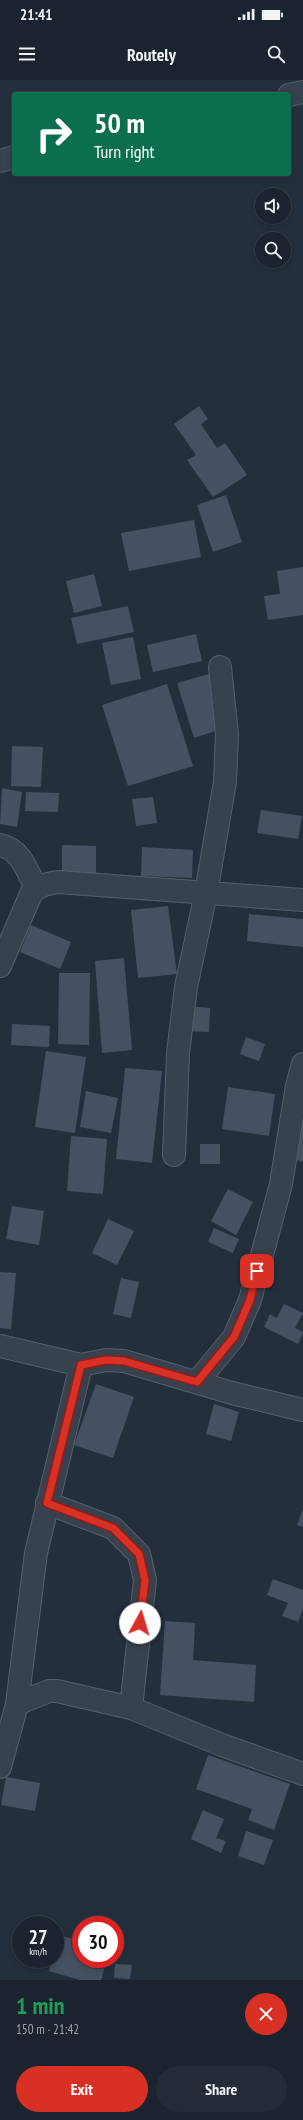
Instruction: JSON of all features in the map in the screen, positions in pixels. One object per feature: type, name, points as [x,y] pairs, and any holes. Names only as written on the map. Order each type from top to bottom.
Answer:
[{"type":"street","points":[[291,95],[303,92]]},
{"type":"street","points":[[0,161],[12,158]]},
{"type":"street","points":[[174,1155],[178,1046],[186,987],[206,893],[226,782],[227,734],[220,667]]},
{"type":"street","points":[[0,845],[12,849],[18,855],[36,888]]},
{"type":"street","points":[[0,966],[36,888],[58,882],[303,900]]},
{"type":"street","points":[[197,1382],[234,1337],[250,1300],[281,1184],[297,1086],[303,1064]]},
{"type":"street","points":[[0,1346],[81,1365],[106,1360],[120,1360],[232,1393],[303,1410]]},
{"type":"street","points":[[0,1767],[17,1704],[35,1560],[47,1503],[81,1365]]},
{"type":"street","points":[[47,1503],[113,1528],[139,1554],[145,1580],[131,1708]]},
{"type":"street","points":[[17,1704],[49,1691],[57,1690],[131,1708],[222,1745],[303,1774]]},
{"type":"building","points":[[199,406],[208,419],[201,424],[217,448],[225,443],[247,475],[213,497],[187,460],[196,455],[174,424]]},
{"type":"building","points":[[226,495],[242,542],[213,552],[197,505]]},
{"type":"building","points":[[194,520],[201,557],[129,571],[121,533]]},
{"type":"building","points":[[303,567],[303,615],[268,620],[264,596],[280,594],[277,571]]},
{"type":"building","points":[[94,574],[102,606],[74,613],[66,581]]},
{"type":"building","points":[[128,606],[134,632],[77,644],[71,618]]},
{"type":"building","points":[[196,634],[202,661],[153,672],[147,645]]},
{"type":"building","points":[[133,637],[141,679],[111,685],[102,643]]},
{"type":"building","points":[[209,674],[225,728],[194,738],[177,683]]},
{"type":"building","points":[[167,684],[193,766],[128,786],[102,705]]},
{"type":"building","points":[[12,746],[43,747],[41,787],[11,786]]},
{"type":"building","points":[[2,788],[22,792],[17,827],[0,824]]},
{"type":"building","points":[[26,792],[59,793],[58,812],[25,811]]},
{"type":"building","points":[[153,797],[157,823],[136,826],[132,799]]},
{"type":"building","points":[[261,810],[302,816],[298,839],[257,833]]},
{"type":"building","points":[[62,845],[96,846],[96,876],[62,875]]},
{"type":"building","points":[[142,847],[193,850],[192,878],[141,876]]},
{"type":"building","points":[[168,906],[177,974],[138,978],[131,910]]},
{"type":"building","points":[[249,914],[303,919],[303,947],[247,941]]},
{"type":"building","points":[[31,925],[71,942],[60,969],[20,952]]},
{"type":"building","points":[[124,958],[132,1050],[102,1053],[95,961]]},
{"type":"building","points":[[59,973],[90,973],[89,1045],[58,1044]]},
{"type":"building","points":[[187,1006],[210,1008],[209,1032],[185,1031]]},
{"type":"building","points":[[12,1024],[50,1026],[49,1047],[11,1045]]},
{"type":"building","points":[[246,1037],[265,1044],[259,1061],[240,1054]]},
{"type":"building","points":[[46,1051],[86,1057],[75,1133],[35,1127]]},
{"type":"building","points":[[125,1068],[162,1071],[152,1163],[116,1159]]},
{"type":"building","points":[[228,1087],[275,1094],[269,1136],[222,1129]]},
{"type":"building","points":[[86,1091],[118,1098],[111,1133],[80,1127]]},
{"type":"building","points":[[303,1122],[303,1162],[291,1158]]},
{"type":"building","points":[[71,1136],[107,1139],[103,1194],[67,1191]]},
{"type":"building","points":[[200,1144],[220,1144],[220,1164],[200,1164]]},
{"type":"building","points":[[228,1189],[253,1202],[236,1235],[211,1221]]},
{"type":"building","points":[[12,1206],[44,1211],[39,1245],[6,1239]]},
{"type":"building","points":[[108,1219],[134,1231],[117,1265],[92,1253]]},
{"type":"building","points":[[214,1228],[239,1239],[233,1253],[208,1242]]},
{"type":"building","points":[[0,1272],[16,1273],[11,1329],[0,1328]]},
{"type":"building","points":[[121,1278],[139,1282],[131,1318],[113,1314]]},
{"type":"building","points":[[284,1304],[303,1313],[295,1328],[303,1332],[298,1344],[264,1327],[270,1314],[277,1318]]},
{"type":"building","points":[[96,1384],[134,1397],[113,1458],[74,1445]]},
{"type":"building","points":[[214,1404],[239,1412],[231,1441],[206,1434]]},
{"type":"building","points":[[303,1509],[303,1527],[297,1525]]},
{"type":"building","points":[[273,1579],[303,1590],[303,1609],[298,1622],[282,1616],[288,1603],[267,1595]]},
{"type":"building","points":[[165,1621],[195,1623],[193,1660],[256,1665],[254,1702],[160,1695]]},
{"type":"building","points":[[208,1755],[290,1784],[274,1830],[248,1820],[252,1809],[196,1789]]},
{"type":"building","points":[[6,1777],[40,1783],[35,1811],[1,1805]]},
{"type":"building","points":[[203,1810],[224,1819],[216,1838],[226,1841],[221,1853],[191,1839]]},
{"type":"building","points":[[246,1831],[273,1840],[264,1865],[238,1856]]},
{"type":"building","points":[[64,1937],[72,1939],[72,1968],[104,1968],[101,1980],[80,1980],[49,1971],[50,1968],[64,1968]]},
{"type":"building","points":[[124,1965],[132,1965],[130,1979],[114,1978],[115,1968],[124,1968]]},
{"type":"route","points":[[140,1623],[145,1580],[139,1554],[113,1528],[47,1503],[81,1365],[106,1360],[124,1361],[197,1382],[234,1337],[250,1300],[257,1271]]}]
